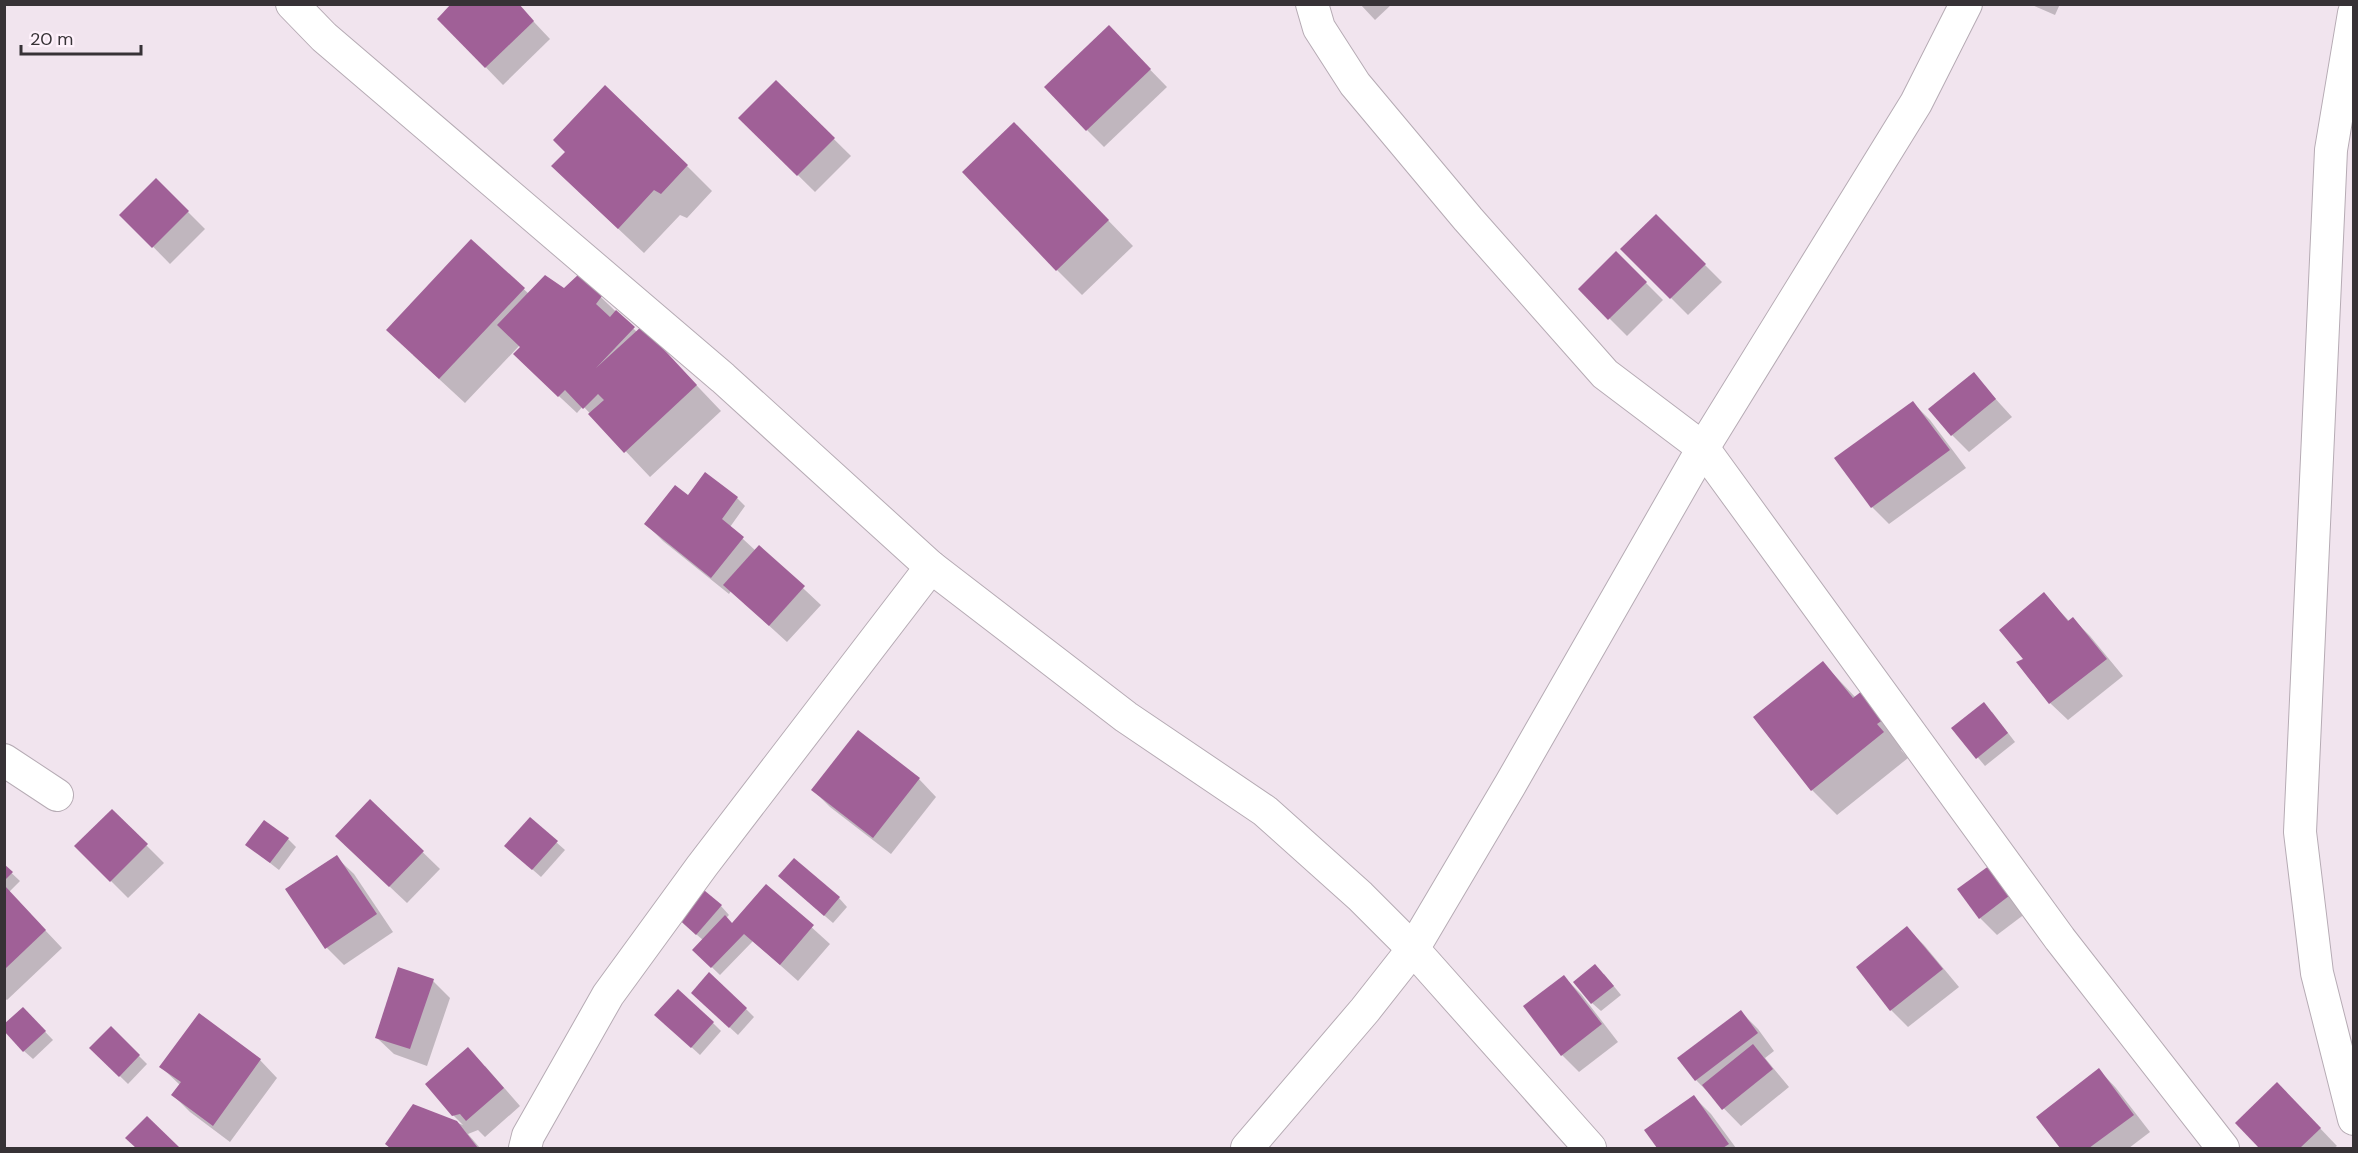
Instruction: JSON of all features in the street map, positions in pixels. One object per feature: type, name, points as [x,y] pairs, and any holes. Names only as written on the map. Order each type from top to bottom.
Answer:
[{"type":"street","points":[[292,4],[324,36],[723,378],[931,567],[1126,717],[1265,811],[1360,896],[1413,949],[1590,1149]]},
{"type":"street","points":[[1312,4],[1319,28],[1356,84],[1475,228],[1605,374],[1703,447],[2060,939],[2223,1149]]},
{"type":"street","points":[[1247,1149],[1365,1010],[1413,949],[1510,785],[1703,447],[1916,104],[1966,4]]},
{"type":"street","points":[[2354,13],[2331,150],[2300,832],[2317,973],[2354,1119]]},
{"type":"street","points":[[525,1149],[528,1136],[608,995],[702,866],[931,567]]},
{"type":"street","points":[[4,760],[57,795]]},
{"type":"building","points":[[451,4],[519,4],[534,21],[485,68],[437,19]]},
{"type":"building","points":[[1109,25],[1151,69],[1086,131],[1044,87]]},
{"type":"building","points":[[776,80],[835,138],[797,176],[738,118]]},
{"type":"building","points":[[605,85],[688,165],[661,194],[654,190],[618,229],[551,166],[565,152],[553,140]]},
{"type":"building","points":[[1014,122],[1109,220],[1056,271],[962,172]]},
{"type":"building","points":[[156,178],[189,211],[152,248],[119,215]]},
{"type":"building","points":[[1656,214],[1706,264],[1670,299],[1620,249]]},
{"type":"building","points":[[471,239],[525,288],[439,379],[386,330]]},
{"type":"building","points":[[1616,251],[1647,282],[1608,320],[1578,289]]},
{"type":"building","points":[[579,274],[602,296],[596,304],[610,317],[616,310],[635,327],[596,368],[642,326],[697,385],[624,453],[588,414],[604,400],[598,394],[583,409],[565,390],[558,397],[513,354],[520,347],[497,325],[545,275],[564,288]]},
{"type":"building","points":[[1974,372],[1996,399],[1951,436],[1928,409]]},
{"type":"building","points":[[1913,401],[1950,450],[1871,508],[1834,458]]},
{"type":"building","points":[[705,472],[738,497],[722,519],[744,537],[711,578],[644,524],[675,485],[688,495]]},
{"type":"building","points":[[759,545],[805,586],[769,626],[723,585]]},
{"type":"building","points":[[2044,592],[2068,621],[2073,617],[2107,659],[2049,704],[2016,662],[2023,659],[1999,630]]},
{"type":"building","points":[[1823,661],[1853,698],[1867,687],[1890,715],[1877,724],[1884,732],[1811,791],[1753,717]]},
{"type":"building","points":[[1984,702],[2008,733],[1976,759],[1951,728]]},
{"type":"building","points":[[858,730],[920,778],[873,838],[811,790]]},
{"type":"building","points":[[370,799],[424,851],[389,887],[335,836]]},
{"type":"building","points":[[112,809],[148,844],[110,882],[74,846]]},
{"type":"building","points":[[530,817],[558,841],[532,870],[504,846]]},
{"type":"building","points":[[264,820],[289,838],[270,863],[245,845]]},
{"type":"building","points":[[337,855],[377,914],[325,949],[285,889]]},
{"type":"building","points":[[794,858],[840,897],[824,916],[778,876]]},
{"type":"building","points":[[1997,860],[2018,889],[1979,919],[1957,889]]},
{"type":"building","points":[[4,864],[13,872],[4,881]]},
{"type":"building","points":[[766,884],[814,925],[780,965],[744,934],[711,968],[692,950],[725,915],[732,923]]},
{"type":"building","points":[[5,886],[46,930],[5,969]]},
{"type":"building","points":[[699,886],[722,905],[696,935],[674,915]]},
{"type":"building","points":[[1907,926],[1943,969],[1890,1011],[1856,967]]},
{"type":"building","points":[[1595,964],[1614,986],[1591,1004],[1573,982]]},
{"type":"building","points":[[398,967],[434,979],[410,1049],[375,1038]]},
{"type":"building","points":[[709,972],[747,1008],[729,1028],[691,993]]},
{"type":"building","points":[[1564,975],[1602,1024],[1561,1056],[1523,1006]]},
{"type":"building","points":[[678,989],[714,1022],[691,1048],[654,1015]]},
{"type":"building","points":[[23,1007],[46,1031],[23,1052],[4,1031],[4,1024]]},
{"type":"building","points":[[1741,1010],[1758,1033],[1695,1081],[1677,1058]]},
{"type":"building","points":[[199,1013],[261,1059],[213,1126],[171,1095],[181,1082],[159,1067]]},
{"type":"building","points":[[111,1026],[140,1055],[119,1077],[89,1048]]},
{"type":"building","points":[[1753,1044],[1773,1069],[1722,1110],[1702,1085]]},
{"type":"building","points":[[468,1047],[504,1088],[466,1121],[460,1114],[452,1116],[425,1084]]},
{"type":"building","points":[[2099,1068],[2134,1115],[2089,1148],[2060,1148],[2036,1117]]},
{"type":"building","points":[[2277,1082],[2321,1128],[2300,1148],[2259,1148],[2235,1123]]},
{"type":"building","points":[[1694,1095],[1729,1144],[1723,1148],[1657,1148],[1644,1130]]},
{"type":"building","points":[[413,1104],[457,1121],[478,1148],[390,1148],[385,1144]]},
{"type":"building","points":[[147,1116],[180,1148],[136,1148],[125,1138]]}]
